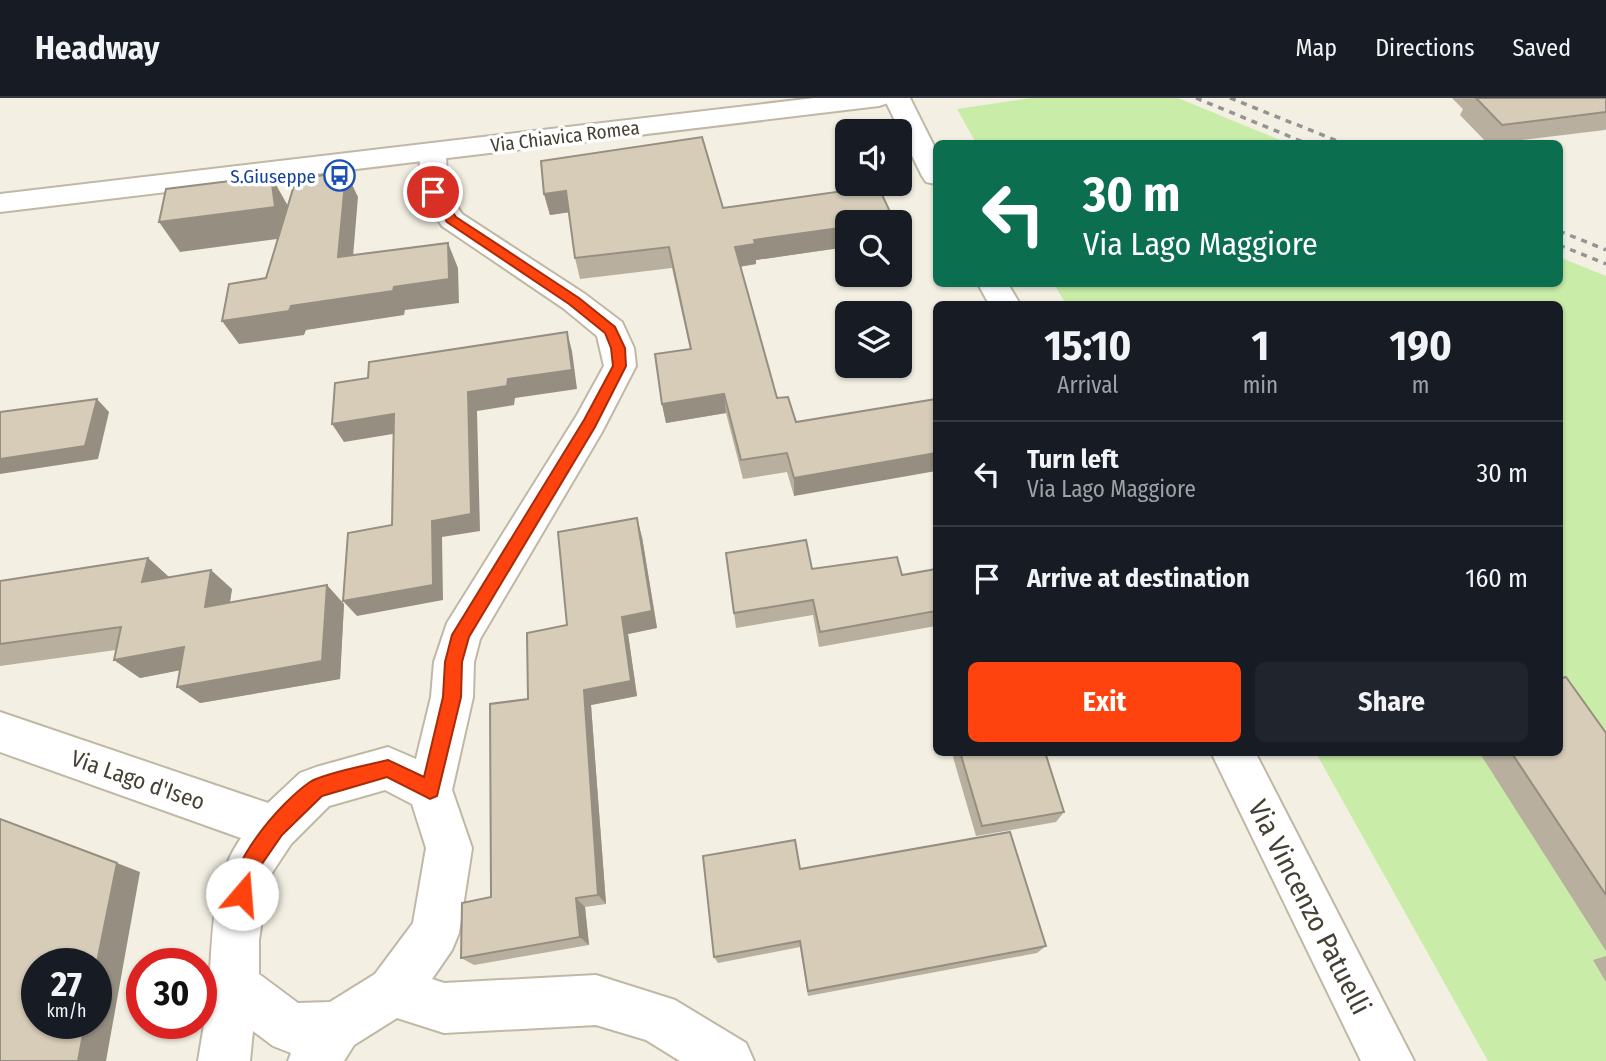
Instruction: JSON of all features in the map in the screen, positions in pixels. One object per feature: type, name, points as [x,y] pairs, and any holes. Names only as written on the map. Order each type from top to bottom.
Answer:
[{"type":"street","name":"Via Chiavica Romea","points":[[0,203],[879,98]]},
{"type":"street","points":[[897,98],[933,170]]},
{"type":"street","points":[[234,986],[291,1028],[325,1044],[393,992],[435,933],[449,848],[430,790],[452,697],[454,662],[461,635],[583,434],[620,366],[618,348],[611,330],[574,301],[452,220],[433,192],[433,151]]},
{"type":"street","name":"Via Lago d'Iseo","points":[[0,732],[275,828]]},
{"type":"street","name":"Via Vincenzo Patuelli","points":[[1234,756],[1388,1061]]},
{"type":"street","points":[[224,1061],[234,986],[235,940],[246,871],[275,828],[316,788],[388,768],[430,790]]},
{"type":"street","points":[[393,992],[444,1007],[596,1000],[657,1018],[728,1061]]},
{"type":"green space","points":[[1032,98],[1178,98],[1280,140],[974,140],[957,109]]},
{"type":"green space","points":[[1563,259],[1606,276],[1606,1061],[1488,1061],[1318,756],[1563,756],[1563,301],[1064,301],[1056,287],[1563,287]]},
{"type":"building","points":[[1476,98],[1606,98],[1606,112],[1502,125]]},
{"type":"building","points":[[702,137],[723,208],[835,192],[835,196],[883,196],[889,210],[835,210],[835,229],[754,240],[755,244],[735,247],[777,398],[788,397],[796,422],[933,399],[933,454],[794,478],[787,453],[741,460],[724,394],[662,404],[655,354],[691,349],[669,247],[575,258],[566,191],[544,194],[541,161]]},
{"type":"building","points":[[346,172],[338,257],[448,243],[449,279],[394,287],[393,291],[291,306],[289,311],[222,321],[229,284],[266,278],[296,179]]},
{"type":"building","points":[[271,176],[275,207],[159,222],[166,189]]},
{"type":"building","points":[[567,332],[572,370],[508,379],[507,386],[468,392],[471,514],[432,521],[433,585],[343,601],[348,533],[392,525],[394,414],[332,424],[335,383],[368,378],[369,362]]},
{"type":"building","points":[[97,399],[85,446],[0,459],[0,412]]},
{"type":"building","points":[[637,518],[652,611],[622,617],[631,681],[584,690],[598,895],[576,898],[580,937],[461,958],[462,903],[491,897],[490,704],[528,699],[527,633],[567,625],[558,532]]},
{"type":"building","points":[[806,540],[812,569],[897,557],[902,575],[933,570],[933,612],[820,632],[813,600],[734,613],[726,553]]},
{"type":"building","points":[[148,558],[142,582],[211,570],[205,607],[327,585],[322,661],[177,687],[184,647],[114,660],[121,627],[0,644],[0,581]]},
{"type":"building","points":[[1566,677],[1606,733],[1606,895],[1514,756],[1563,756],[1563,678]]},
{"type":"building","points":[[961,756],[1046,756],[1064,812],[982,826]]},
{"type":"building","points":[[0,819],[117,863],[100,948],[21,948],[21,1039],[82,1039],[78,1061],[0,1061]]},
{"type":"building","points":[[1010,832],[1046,946],[808,991],[800,941],[714,957],[703,856],[795,840],[800,869]]},
{"type":"railway","points":[[1196,98],[1298,140]]},
{"type":"railway","points":[[1230,98],[1335,140]]},
{"type":"railway","points":[[1563,233],[1606,250]]},
{"type":"railway","points":[[1563,247],[1606,264]]},
{"type":"place","name":"S.Giuseppe","points":[[339,176]]},
{"type":"route","points":[[242,894],[246,871],[275,828],[316,788],[388,768],[430,790],[452,697],[454,662],[461,635],[590,423],[620,366],[618,348],[611,330],[574,301],[452,220],[433,192]]}]
